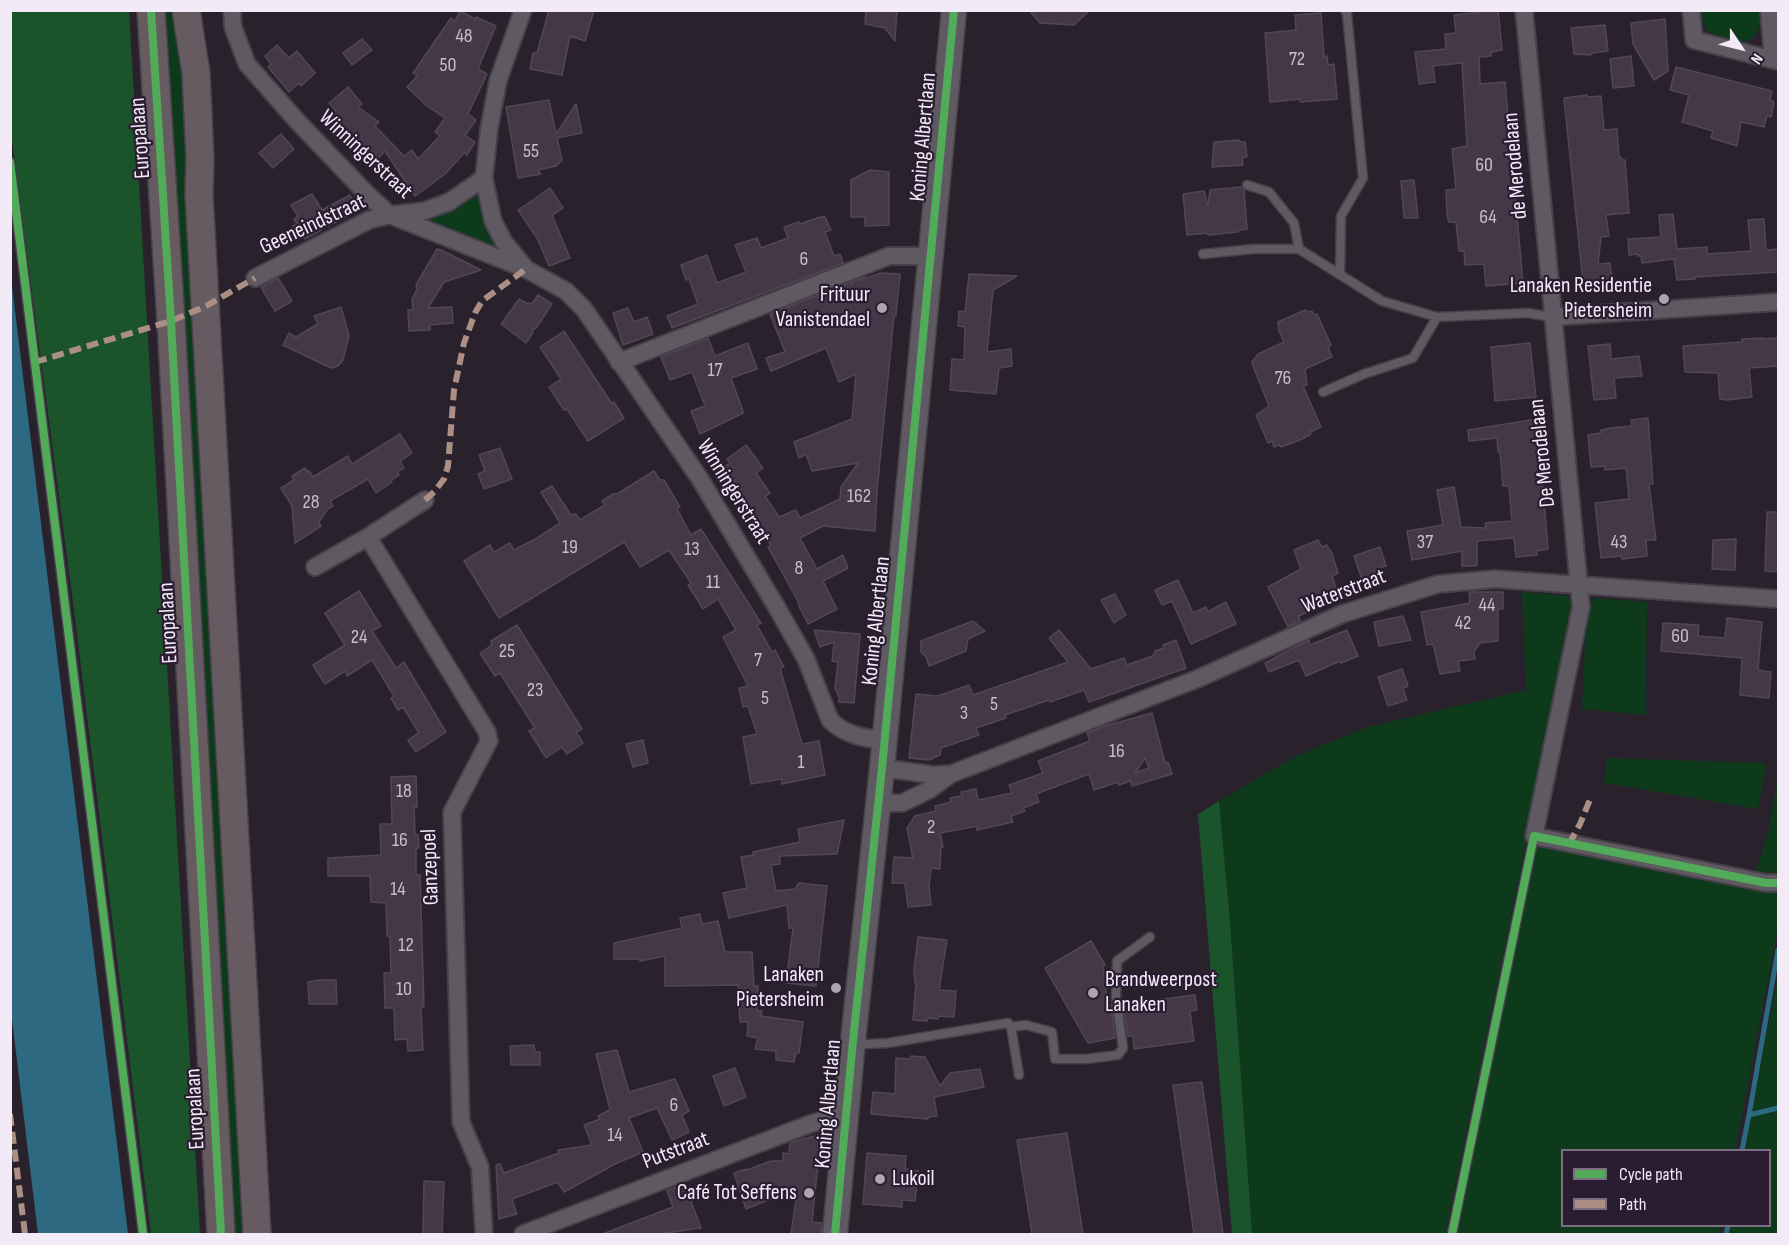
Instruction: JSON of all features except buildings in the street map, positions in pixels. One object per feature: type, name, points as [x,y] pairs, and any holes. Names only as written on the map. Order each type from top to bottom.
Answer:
[{"type":"main road","name":"Europalaan","points":[[152,10],[221,1234]]},
{"type":"main road","points":[[186,10],[196,73],[200,158],[199,195],[257,1234]]},
{"type":"street","name":"Winningerstraat","points":[[232,10],[233,27],[247,64],[297,121],[390,215],[526,269],[566,291],[584,309],[700,479],[806,659],[830,720],[837,728],[849,734],[883,740]]},
{"type":"street","name":"Winningerstraat","points":[[523,10],[498,81],[489,129],[484,178],[493,221],[504,242],[526,269]]},
{"type":"street","name":"Koning Albertlaan","points":[[835,1234],[954,10]]},
{"type":"street","name":"de Merodelaan","points":[[1524,10],[1552,317]]},
{"type":"street","points":[[1690,10],[1694,40],[1776,61],[1769,10]]},
{"type":"street","name":"Geeneindstraat","points":[[255,278],[369,219],[424,212],[449,202],[484,178]]},
{"type":"street","points":[[618,362],[889,256],[931,256]]},
{"type":"street","points":[[1552,317],[1779,302]]},
{"type":"street","name":"De Merodelaan","points":[[1534,836],[1581,607],[1552,317]]},
{"type":"street","points":[[315,567],[426,500]]},
{"type":"street","name":"Ganzepoel","points":[[368,537],[487,732],[489,741],[452,812],[461,1122],[480,1167],[484,1234]]},
{"type":"street","name":"Waterstraat","points":[[878,803],[902,803],[929,790],[951,774],[1197,679],[1342,614],[1438,584],[1495,579],[1779,599]]},
{"type":"street","name":"Waterstraat","points":[[882,768],[934,775],[951,774]]},
{"type":"street","points":[[1534,836],[1766,883],[1779,883]]},
{"type":"street","name":"Putstraat","points":[[523,1234],[810,1124],[846,1113]]},
{"type":"lane","points":[[1340,275],[1341,216],[1363,178],[1345,10]]},
{"type":"lane","points":[[10,162],[143,1234]]},
{"type":"lane","points":[[1247,185],[1269,192],[1294,223],[1299,249]]},
{"type":"lane","points":[[1203,254],[1253,249],[1299,249],[1382,301],[1437,317],[1528,313],[1552,317]]},
{"type":"lane","points":[[1323,392],[1364,374],[1413,358],[1437,317]]},
{"type":"lane","points":[[1452,1234],[1534,836]]},
{"type":"lane","points":[[1011,1027],[1026,1024],[1052,1032],[1055,1059],[1086,1059],[1119,1055],[1123,1048],[1116,997],[1117,960],[1150,937]]},
{"type":"lane","points":[[853,1041],[867,1044],[888,1043],[1008,1023],[1011,1027],[1019,1075]]},
{"type":"green space","points":[[1701,10],[1762,11],[1760,26],[1754,37],[1749,40],[1736,43],[1727,41],[1718,38],[1706,29]]},
{"type":"green space","points":[[10,11],[129,11],[200,1234],[151,1234],[74,610],[11,132]]},
{"type":"green space","points":[[162,11],[178,11],[248,1234],[231,1234]]},
{"type":"green space","points":[[477,195],[496,251],[427,221]]},
{"type":"green space","points":[[1522,592],[1568,596],[1575,607],[1445,1234],[1252,1234],[1230,921],[1219,801],[1296,756],[1368,727],[1526,690]]},
{"type":"green space","points":[[1594,598],[1647,602],[1645,715],[1582,709],[1587,607]]},
{"type":"green space","points":[[1607,758],[1766,763],[1758,809],[1604,783]]},
{"type":"green space","points":[[1778,775],[1778,873],[1756,871],[1769,828]]},
{"type":"green space","points":[[1219,801],[1230,921],[1252,1234],[1232,1234],[1198,814]]},
{"type":"green space","points":[[1536,843],[1778,888],[1778,928],[1735,1149],[1561,1149],[1561,1227],[1720,1227],[1718,1234],[1458,1234]]},
{"type":"green space","points":[[1778,973],[1778,1234],[1729,1234],[1731,1227],[1771,1227],[1771,1149],[1745,1149]]},
{"type":"water","points":[[10,270],[128,1234],[38,1234],[10,1003]]},
{"type":"waterway","points":[[1749,1115],[1778,950]]},
{"type":"waterway","points":[[1742,1149],[1749,1115],[1778,1108]]},
{"type":"waterway","points":[[1726,1234],[1728,1227]]},
{"type":"marked path","points":[[425,500],[444,479],[448,466],[454,390],[464,343],[475,313],[482,301],[526,269]]},
{"type":"marked path","points":[[35,362],[171,321],[206,306],[255,278]]},
{"type":"marked path","points":[[1569,844],[1591,797]]},
{"type":"marked path","points":[[10,1114],[25,1234]]},
{"type":"cycle path","points":[[151,10],[171,321],[221,1234]]},
{"type":"cycle path","points":[[835,1234],[954,10]]},
{"type":"cycle path","points":[[10,162],[143,1234]]},
{"type":"cycle path","points":[[1452,1234],[1534,836],[1766,883],[1778,883]]},
{"type":"place","name":"Lanaken Residentie Pietersheim","points":[[1664,299]]},
{"type":"place","name":"Frituur Vanistendael","points":[[882,308]]},
{"type":"place","name":"Lanaken Pietersheim","points":[[836,988]]},
{"type":"place","name":"Brandweerpost Lanaken","points":[[1093,993]]},
{"type":"place","name":"Lukoil","points":[[880,1179]]},
{"type":"place","name":"Café Tot Seffens","points":[[809,1193]]}]
